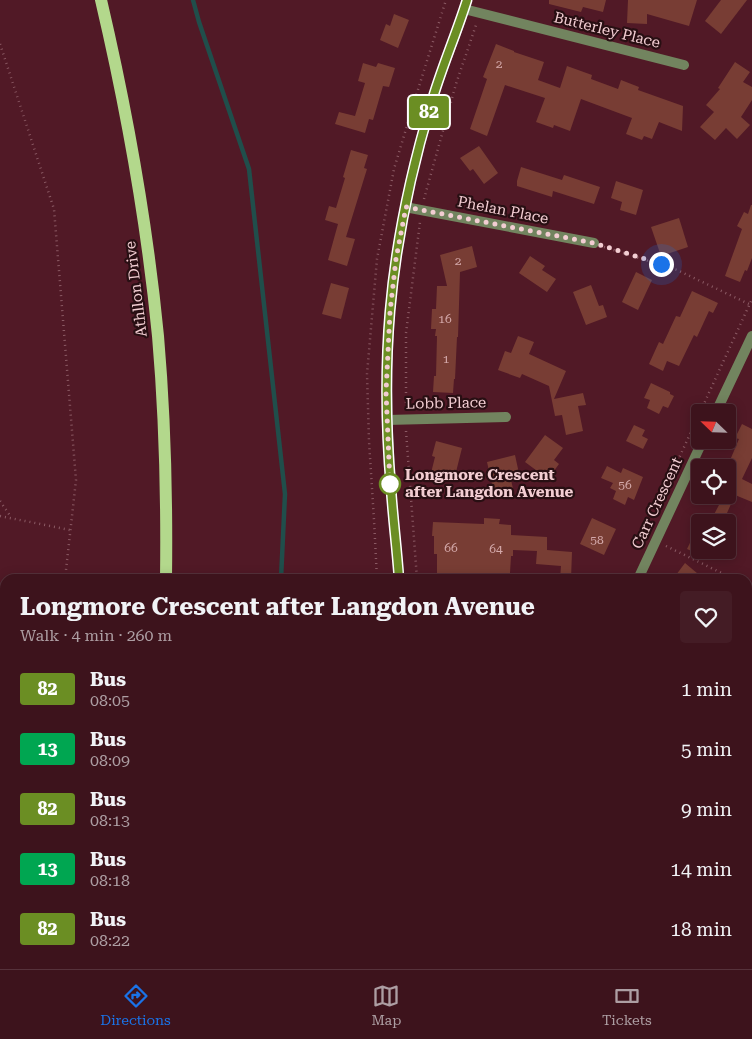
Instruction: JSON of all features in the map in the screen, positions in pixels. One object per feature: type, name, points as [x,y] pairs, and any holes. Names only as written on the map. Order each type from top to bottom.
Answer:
[{"type":"main road","name":"Athllon Drive","points":[[101,0],[139,185],[148,246],[156,319],[164,427],[167,520],[166,574]]},
{"type":"street","name":"Butterley Place","points":[[465,4],[684,66]]},
{"type":"street","points":[[399,574],[391,489],[386,392],[390,312],[396,259],[413,172],[431,103],[465,4]]},
{"type":"street","name":"Phelan Place","points":[[406,207],[594,243]]},
{"type":"street","points":[[720,404],[752,336]]},
{"type":"street","name":"Lobb Place","points":[[387,420],[506,417]]},
{"type":"street","name":"Carr Crescent","points":[[640,574],[699,449]]},
{"type":"path","points":[[425,194],[456,84],[478,19]]},
{"type":"path","points":[[0,44],[54,209],[76,480],[65,574]]},
{"type":"path","points":[[406,410],[406,333],[419,226]]},
{"type":"path","points":[[594,243],[677,270],[749,304]]},
{"type":"path","points":[[660,500],[752,299]]},
{"type":"path","points":[[406,432],[417,574]]},
{"type":"path","points":[[0,501],[12,518]]},
{"type":"path","points":[[0,516],[70,530]]},
{"type":"path","points":[[656,542],[723,574]]},
{"type":"building","points":[[549,0],[606,0],[603,12],[583,7],[581,12],[549,4]]},
{"type":"building","points":[[628,0],[697,0],[689,26],[647,14],[647,24],[627,23]]},
{"type":"building","points":[[721,0],[747,0],[721,34],[705,21]]},
{"type":"building","points":[[394,14],[409,20],[398,48],[380,40],[386,24],[390,26]]},
{"type":"building","points":[[496,44],[544,62],[538,80],[560,88],[567,66],[592,75],[591,79],[618,89],[621,80],[639,87],[638,90],[683,106],[682,131],[659,122],[652,139],[644,136],[642,140],[626,134],[632,118],[581,99],[570,131],[554,125],[553,128],[536,122],[545,98],[505,85],[487,136],[470,129],[487,79],[483,77]]},
{"type":"building","points":[[735,62],[750,72],[743,82],[752,87],[752,100],[741,117],[750,125],[737,139],[726,128],[715,140],[700,127],[714,112],[706,105],[720,89],[718,88]]},
{"type":"building","points":[[363,63],[376,67],[378,63],[395,68],[389,87],[383,86],[373,120],[369,119],[365,133],[335,124],[339,112],[355,116],[365,83],[358,81]]},
{"type":"building","points":[[479,146],[498,173],[484,184],[473,169],[470,171],[460,158]]},
{"type":"building","points":[[351,150],[368,155],[364,168],[367,169],[346,237],[355,239],[347,266],[328,260],[338,224],[325,220],[329,206],[336,208]]},
{"type":"building","points":[[521,167],[562,180],[564,175],[600,187],[594,204],[553,191],[552,197],[517,186]]},
{"type":"building","points":[[616,181],[643,190],[636,215],[620,210],[622,202],[611,198]]},
{"type":"building","points":[[751,205],[752,258],[740,282],[725,276],[742,229],[737,226],[744,212],[748,214]]},
{"type":"building","points":[[679,218],[688,247],[661,256],[651,227]]},
{"type":"building","points":[[472,246],[477,267],[460,272],[458,337],[453,393],[433,392],[434,376],[436,376],[437,336],[435,336],[436,329],[431,329],[432,309],[436,309],[437,286],[447,286],[440,255]]},
{"type":"building","points":[[530,256],[545,266],[542,270],[556,279],[547,292],[519,273]]},
{"type":"building","points":[[636,272],[652,280],[638,310],[622,302]]},
{"type":"building","points":[[331,283],[349,288],[341,319],[322,314]]},
{"type":"building","points":[[591,285],[599,306],[603,305],[607,317],[586,325],[573,292]]},
{"type":"building","points":[[692,291],[718,303],[713,313],[709,311],[697,337],[694,335],[679,366],[667,361],[663,371],[649,364],[659,342],[663,344],[676,316],[680,317]]},
{"type":"building","points":[[518,336],[534,342],[529,354],[566,371],[554,399],[583,393],[586,405],[578,406],[583,431],[566,435],[562,415],[555,416],[549,386],[522,374],[520,378],[498,370],[505,351],[511,353]]},
{"type":"building","points":[[651,383],[670,392],[674,396],[668,408],[663,406],[659,414],[647,408],[650,400],[644,398]]},
{"type":"building","points":[[742,424],[752,429],[752,458],[742,479],[752,484],[752,502],[736,495],[736,459],[731,459],[739,439],[736,438]]},
{"type":"building","points":[[634,425],[645,430],[642,436],[648,439],[643,449],[626,441]]},
{"type":"building","points":[[545,435],[563,448],[554,460],[559,464],[548,479],[525,462]]},
{"type":"building","points":[[436,441],[462,448],[456,472],[450,470],[447,481],[430,477],[435,457],[432,456]]},
{"type":"building","points":[[515,455],[520,478],[511,480],[514,493],[495,498],[487,462]]},
{"type":"building","points":[[607,466],[621,473],[623,468],[643,477],[634,500],[628,497],[625,505],[613,499],[616,491],[610,488],[613,483],[601,478]]},
{"type":"building","points":[[716,504],[731,504],[727,514],[714,514],[719,505]]},
{"type":"building","points":[[484,518],[500,519],[499,524],[511,525],[511,535],[547,537],[547,550],[572,552],[571,574],[560,574],[561,566],[536,564],[537,551],[513,550],[510,573],[437,573],[437,554],[434,554],[434,536],[432,536],[433,522],[484,524]]},
{"type":"building","points":[[592,518],[616,529],[604,555],[580,544]]},
{"type":"building","points":[[691,541],[691,551],[687,549]]},
{"type":"building","points":[[685,563],[698,574],[677,574]]},
{"type":"waterway","points":[[193,0],[249,169],[285,494],[281,574]]},
{"type":"bus line","name":"82","points":[[399,574],[391,489],[386,392],[390,312],[396,259],[413,172],[431,103],[467,0]]},
{"type":"place","name":"Longmore Crescent after Langdon Avenue","points":[[390,484]]},
{"type":"route","points":[[390,484],[386,392],[390,312],[396,259],[406,207],[594,243],[661,264]]}]
